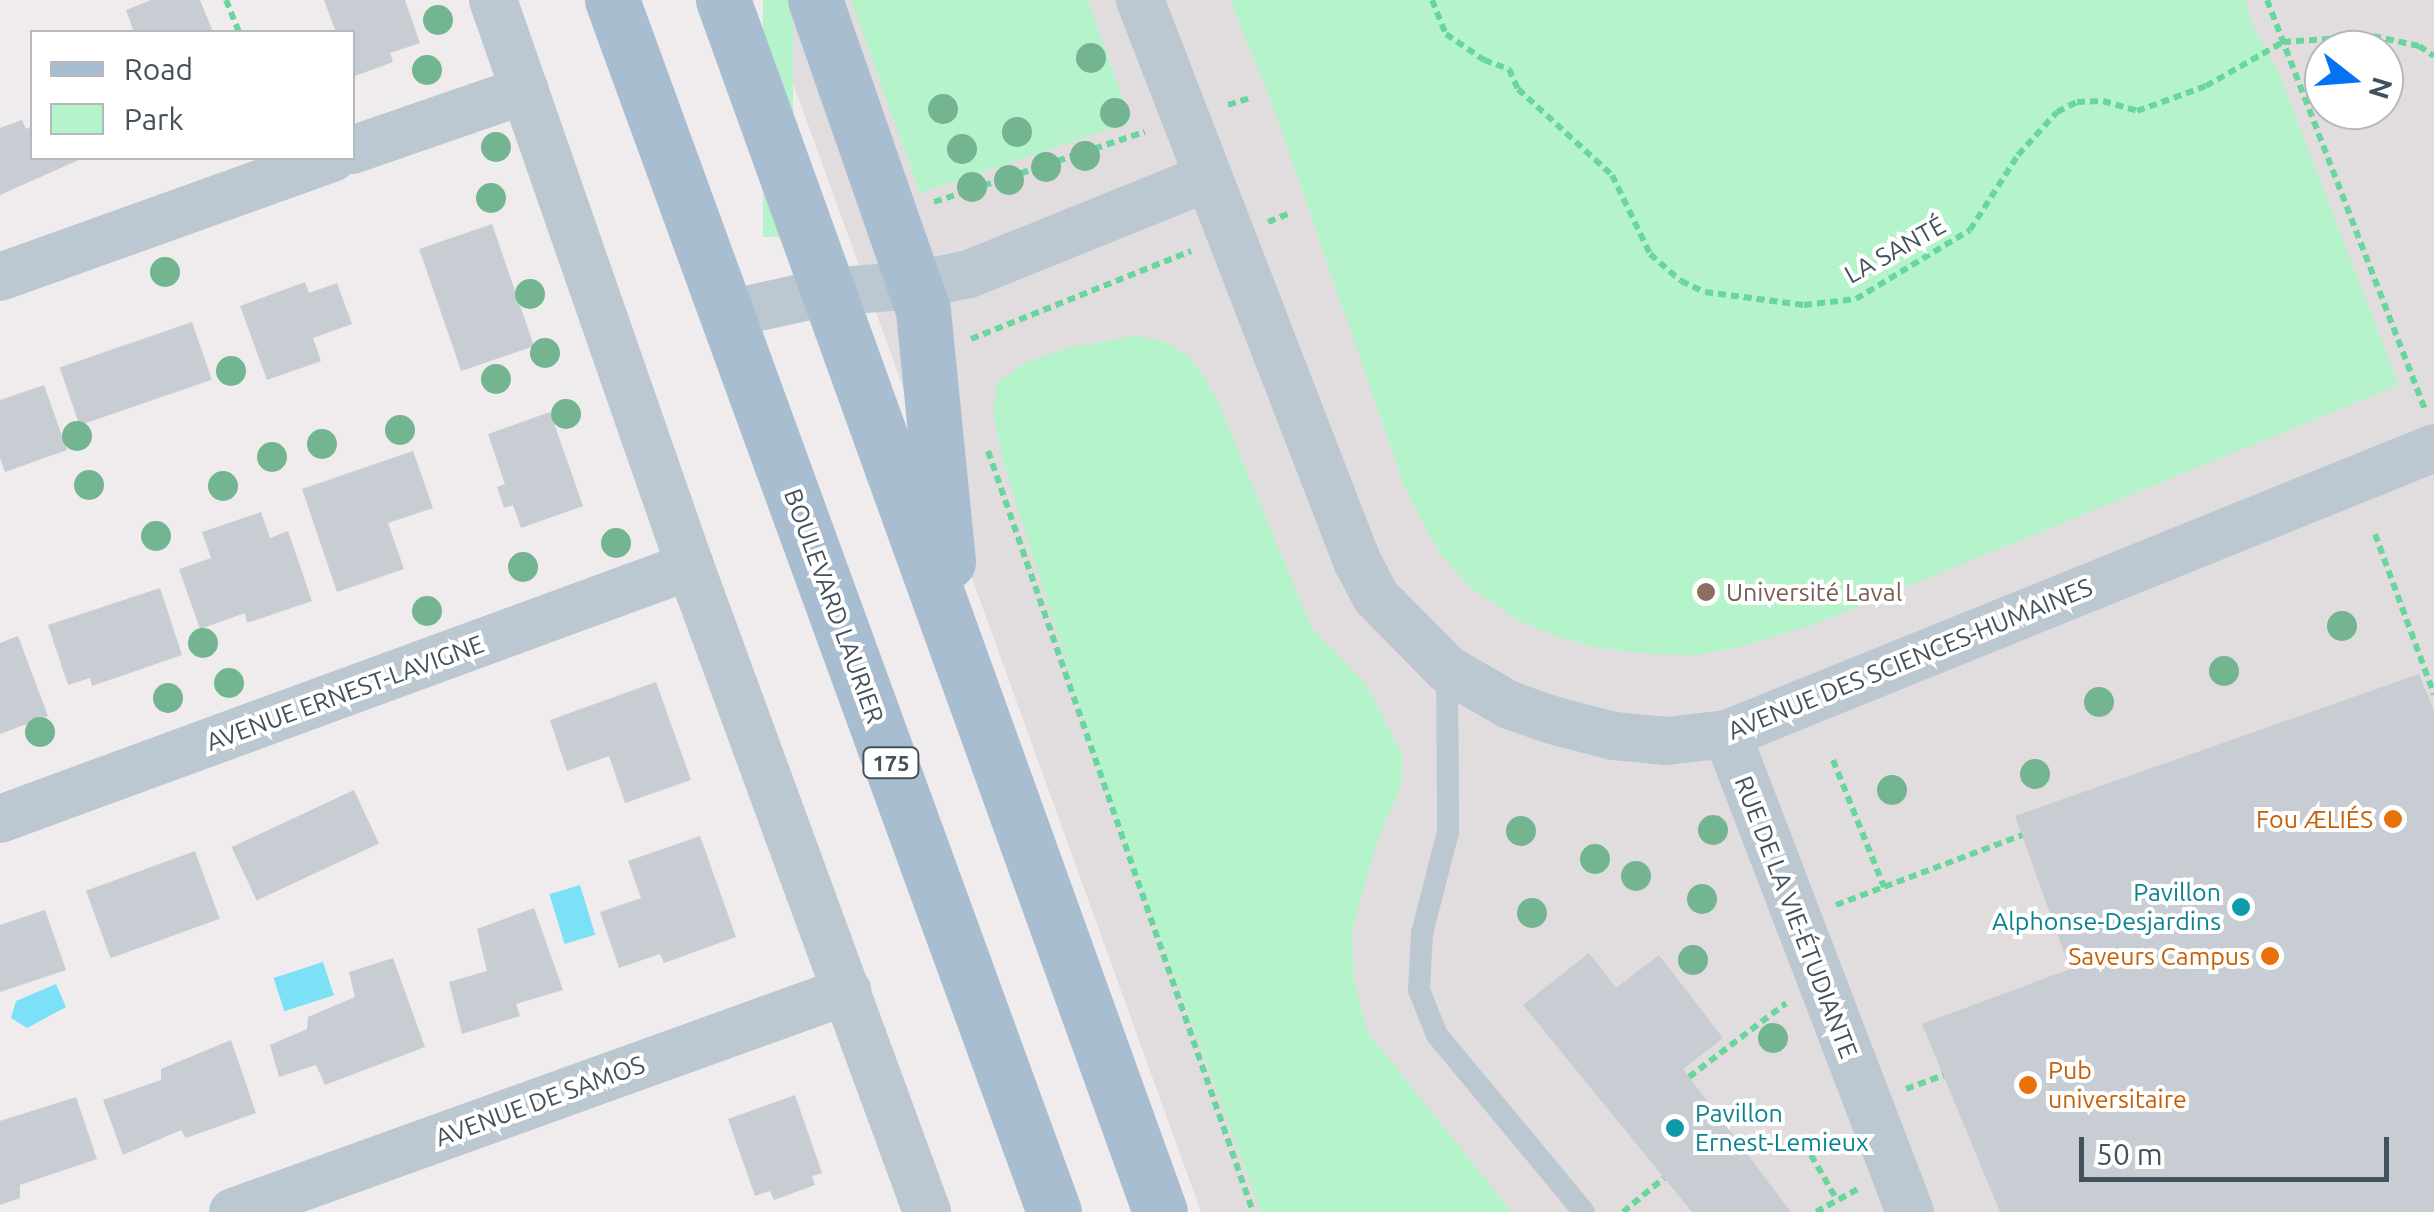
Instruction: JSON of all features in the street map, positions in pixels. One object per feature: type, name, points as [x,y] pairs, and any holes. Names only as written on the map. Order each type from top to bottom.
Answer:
[{"type":"main road","name":"BOULEVARD LAURIER","points":[[612,0],[1054,1212]]},
{"type":"main road","points":[[723,0],[1160,1212]]},
{"type":"main road","points":[[815,0],[916,285],[927,334],[934,445],[964,669]]},
{"type":"street","points":[[493,0],[690,566],[926,1212]]},
{"type":"street","name":"AVENUE DES SCIENCES-HUMAINES","points":[[1140,0],[1357,561],[1376,597],[1447,669],[1509,706],[1613,736],[1666,740],[1727,734],[2431,433]]},
{"type":"street","points":[[355,149],[525,90]]},
{"type":"street","points":[[0,278],[326,160]]},
{"type":"street","points":[[728,314],[827,292],[916,285],[992,266],[1208,178]]},
{"type":"street","name":"AVENUE ERNEST-LAVIGNE","points":[[0,818],[690,566]]},
{"type":"street","name":"RUE DE LA VIE-ÉTUDIANTE","points":[[1727,734],[1910,1212]]},
{"type":"street","name":"AVENUE DE SAMOS","points":[[233,1212],[847,991]]},
{"type":"lane","points":[[1447,669],[1448,832],[1422,933],[1418,990],[1437,1035],[1584,1212]]},
{"type":"path","points":[[226,0],[238,30]]},
{"type":"path","name":"LA SANTÉ","points":[[1432,0],[1446,34],[1484,60],[1509,69],[1518,90],[1612,175],[1650,254],[1681,281],[1706,292],[1804,305],[1856,299],[1970,230],[2018,155],[2057,112],[2077,102],[2103,102],[2137,111],[2206,86],[2283,42],[2373,36],[2419,46],[2434,56]]},
{"type":"path","points":[[2266,0],[2431,433]]},
{"type":"path","points":[[918,207],[1250,98]]},
{"type":"path","points":[[962,343],[1290,212]]},
{"type":"path","points":[[982,432],[1253,1212]]},
{"type":"path","points":[[2375,534],[2431,677],[2434,694]]},
{"type":"path","points":[[1834,760],[1884,887]]},
{"type":"path","points":[[1872,892],[2022,835]]},
{"type":"path","points":[[1689,1077],[1794,996]]},
{"type":"path","points":[[1812,1154],[1837,1200]]},
{"type":"path","points":[[1622,1212],[1664,1178]]},
{"type":"path","points":[[1816,1212],[1868,1184]]},
{"type":"shaded area","name":"Université Laval","points":[[763,0],[2434,0],[2434,1212],[1201,1212]]},
{"type":"green space","points":[[763,0],[793,0],[793,237],[763,237]]},
{"type":"green space","points":[[851,0],[1088,0],[1131,122],[920,193]]},
{"type":"green space","points":[[1230,0],[2246,0],[2252,24],[2279,73],[2399,385],[1816,624],[1740,647],[1696,655],[1655,654],[1605,649],[1561,638],[1519,621],[1469,587],[1437,549],[1404,486],[1274,109]]},
{"type":"green space","points":[[1136,336],[1166,342],[1192,359],[1216,397],[1312,629],[1366,684],[1403,756],[1401,786],[1378,839],[1352,930],[1354,979],[1368,1033],[1512,1212],[1261,1212],[1102,778],[1002,457],[993,412],[997,384],[1020,365],[1067,348]]},
{"type":"water","points":[[580,885],[595,935],[565,944],[549,894]]},
{"type":"water","points":[[323,962],[334,995],[284,1011],[274,978]]},
{"type":"water","points":[[56,984],[66,1007],[27,1028],[11,1018],[16,1001]]},
{"type":"building","points":[[151,0],[200,0],[212,30],[133,30],[126,10]]},
{"type":"building","points":[[324,0],[405,0],[420,43],[390,53],[393,62],[355,76],[355,30],[335,30]]},
{"type":"building","points":[[22,120],[26,129],[30,127],[30,160],[79,160],[0,195],[0,128]]},
{"type":"building","points":[[492,224],[534,346],[461,371],[419,249]]},
{"type":"building","points":[[305,282],[309,293],[337,283],[352,324],[313,338],[321,361],[267,380],[240,306]]},
{"type":"building","points":[[192,322],[212,380],[79,425],[60,368]]},
{"type":"building","points":[[44,385],[67,450],[5,472],[0,458],[0,400]]},
{"type":"building","points":[[550,412],[583,506],[521,528],[513,505],[504,508],[497,487],[505,484],[488,434]]},
{"type":"building","points":[[413,451],[433,508],[388,523],[404,569],[337,592],[302,489]]},
{"type":"building","points":[[261,512],[270,538],[288,531],[312,601],[247,623],[245,613],[200,629],[179,569],[211,558],[202,532]]},
{"type":"building","points":[[160,588],[182,655],[92,686],[90,678],[68,685],[48,625]]},
{"type":"building","points":[[18,636],[48,716],[0,734],[0,643]]},
{"type":"building","name":"Pavillon Alphonse-Desjardins","points":[[2419,674],[2434,711],[2434,1212],[2000,1212],[1922,1024],[2070,969],[2015,816]]},
{"type":"building","points":[[656,682],[691,780],[625,803],[609,756],[567,771],[550,720]]},
{"type":"building","points":[[354,790],[379,843],[257,901],[232,847]]},
{"type":"building","points":[[700,836],[736,937],[664,963],[660,954],[619,968],[600,912],[641,898],[628,861]]},
{"type":"building","points":[[195,851],[220,919],[111,958],[86,891]]},
{"type":"building","points":[[534,908],[563,990],[516,1004],[520,1016],[462,1034],[449,982],[487,971],[477,929]]},
{"type":"building","points":[[45,910],[66,970],[0,992],[0,925]]},
{"type":"building","name":"Pavillon Ernest-Lemieux","points":[[1589,953],[1616,988],[1659,955],[1723,1038],[1683,1069],[1791,1212],[1692,1212],[1523,1005]]},
{"type":"building","points":[[393,958],[425,1047],[325,1085],[316,1065],[279,1077],[270,1045],[307,1029],[308,1017],[355,997],[349,972]]},
{"type":"building","points":[[231,1040],[256,1113],[186,1138],[181,1130],[123,1155],[103,1100],[161,1080],[161,1069]]},
{"type":"building","points":[[795,1095],[822,1173],[812,1176],[815,1185],[774,1200],[770,1191],[755,1196],[728,1119]]},
{"type":"building","points":[[76,1097],[97,1159],[20,1185],[20,1198],[0,1205],[0,1121]]},
{"type":"place","name":"Université Laval","points":[[1706,592]]},
{"type":"place","name":"Fou ÆLIÉS","points":[[2393,819]]},
{"type":"place","name":"Pavillon Alphonse-Desjardins","points":[[2241,907]]},
{"type":"place","name":"Saveurs Campus","points":[[2270,956]]},
{"type":"place","name":"Pub universitaire","points":[[2028,1085]]},
{"type":"place","name":"Pavillon Ernest-Lemieux","points":[[1675,1128]]}]
